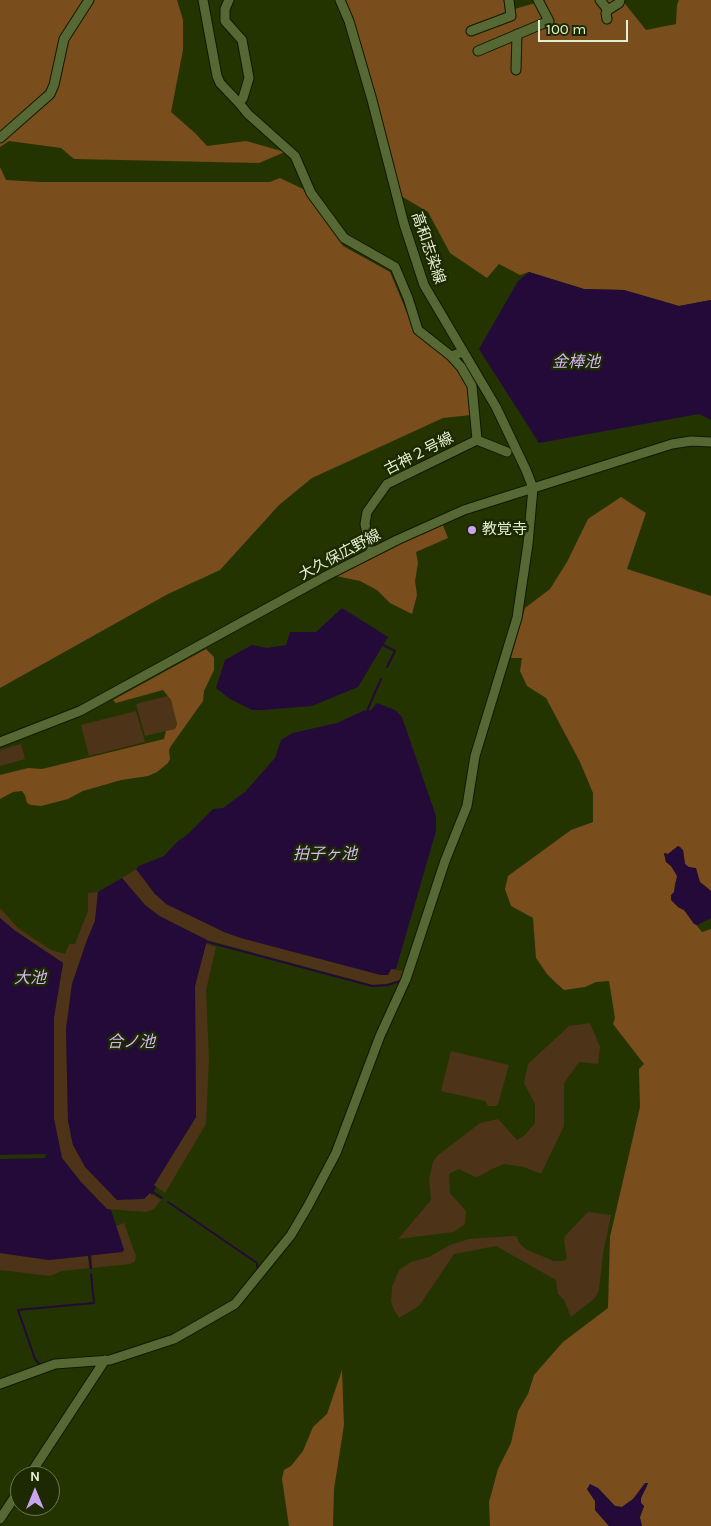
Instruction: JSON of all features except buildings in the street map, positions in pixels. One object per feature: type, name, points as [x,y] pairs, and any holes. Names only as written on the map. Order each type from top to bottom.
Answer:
[{"type":"street","points":[[0,138],[50,94],[54,85],[64,39],[88,0]]},
{"type":"street","points":[[203,0],[220,83],[248,114],[295,156],[311,193],[344,238],[395,267],[408,298],[418,330],[451,356],[461,367],[472,386],[477,440],[508,452]]},
{"type":"street","points":[[229,0],[225,9],[225,21],[242,40],[249,78],[243,98],[239,103]]},
{"type":"street","name":"高和志染線","points":[[340,0],[349,21],[372,100],[401,215],[424,285],[496,406],[533,488]]},
{"type":"street","points":[[471,31],[511,16],[510,0]]},
{"type":"street","points":[[478,51],[549,20],[538,0]]},
{"type":"street","points":[[600,0],[607,15],[620,0]]},
{"type":"street","points":[[516,70],[517,34]]},
{"type":"street","points":[[451,356],[463,352]]},
{"type":"street","name":"古神２号線","points":[[371,553],[365,524],[368,512],[387,484],[477,440]]},
{"type":"street","name":"大久保広野線","points":[[0,742],[80,711],[371,553],[464,510],[672,444],[691,441],[711,442]]},
{"type":"street","points":[[0,1384],[55,1364],[106,1360],[174,1339],[235,1304],[291,1235],[336,1153],[377,1044],[406,979],[445,861],[468,806],[475,756],[517,618],[528,544],[533,488]]},
{"type":"street","points":[[36,1466],[106,1360]]},
{"type":"street","points":[[0,1520],[10,1504]]},
{"type":"shaded area","points":[[0,0],[177,0],[183,20],[183,50],[171,112],[207,146],[246,141],[285,152],[259,163],[74,159],[61,148],[9,141],[0,147]]},
{"type":"shaded area","points":[[346,0],[503,0],[511,10],[546,0],[622,0],[646,30],[676,24],[679,0],[711,0],[711,300],[679,306],[624,290],[584,289],[529,272],[520,275],[499,264],[487,278],[450,253],[428,212],[401,196],[355,26]]},
{"type":"shaded area","points":[[0,167],[6,180],[40,182],[270,182],[280,178],[303,189],[343,246],[390,272],[415,332],[459,369],[467,385],[471,415],[443,418],[312,478],[279,505],[220,570],[168,594],[0,688]]},
{"type":"shaded area","points":[[621,497],[646,513],[627,569],[711,596],[711,891],[700,882],[685,864],[683,850],[678,846],[668,854],[664,853],[666,862],[678,876],[674,892],[678,907],[684,910],[702,932],[711,929],[711,1526],[642,1526],[640,1517],[644,1506],[641,1503],[641,1498],[648,1484],[622,1507],[615,1506],[598,1488],[587,1489],[595,1501],[595,1510],[609,1526],[490,1526],[489,1502],[498,1469],[511,1443],[518,1411],[528,1394],[534,1375],[563,1342],[608,1308],[610,1237],[640,1107],[639,1069],[644,1064],[613,1024],[615,1018],[609,981],[596,982],[585,987],[564,990],[547,974],[536,958],[533,918],[511,906],[505,889],[508,876],[571,830],[593,822],[593,793],[580,762],[546,698],[527,686],[520,671],[522,658],[511,658],[525,608],[550,589],[567,562],[588,519]]},
{"type":"shaded area","points":[[442,523],[448,538],[416,552],[418,563],[415,581],[417,595],[412,614],[390,603],[377,590],[360,581],[336,576],[384,550]]},
{"type":"shaded area","points":[[206,649],[214,657],[214,670],[204,691],[203,701],[171,746],[168,763],[157,772],[148,776],[121,780],[83,791],[68,799],[41,806],[27,803],[22,791],[13,792],[0,799],[0,775],[28,768],[42,769],[164,739],[166,731],[175,729],[177,724],[171,700],[163,690],[116,703],[113,700]]},
{"type":"shaded area","points":[[168,696],[171,700],[177,724],[175,729],[145,736],[136,704]]},
{"type":"shaded area","points":[[136,711],[145,742],[89,756],[81,725]]},
{"type":"shaded area","points":[[21,744],[25,759],[0,766],[0,750]]},
{"type":"shaded area","points":[[136,869],[155,894],[224,932],[381,975],[391,969],[403,971],[400,980],[387,984],[373,985],[207,940],[160,916],[145,905],[122,878]]},
{"type":"shaded area","points":[[98,892],[95,921],[72,984],[66,1029],[68,1121],[73,1145],[161,1200],[154,1209],[146,1212],[107,1209],[81,1182],[62,1158],[54,1119],[54,1017],[63,963],[14,930],[0,918],[1,909],[18,928],[51,950],[65,954],[69,944],[75,944],[88,911],[88,893]]},
{"type":"shaded area","points":[[206,944],[216,947],[206,990],[209,1058],[206,1124],[165,1193],[154,1185],[196,1117],[195,986]]},
{"type":"shaded area","points":[[590,1023],[600,1047],[598,1064],[579,1062],[564,1083],[564,1126],[541,1174],[524,1167],[504,1164],[475,1177],[459,1169],[449,1174],[450,1193],[466,1211],[465,1224],[454,1232],[398,1239],[431,1200],[429,1179],[433,1162],[437,1156],[480,1123],[498,1119],[517,1140],[525,1135],[535,1123],[535,1104],[524,1083],[528,1064],[569,1026]]},
{"type":"shaded area","points":[[451,1051],[509,1065],[496,1106],[488,1106],[485,1101],[441,1091]]},
{"type":"shaded area","points":[[588,1212],[611,1215],[603,1254],[599,1290],[595,1298],[571,1317],[564,1300],[558,1294],[556,1280],[496,1246],[454,1254],[419,1306],[399,1318],[394,1310],[391,1301],[392,1287],[399,1270],[411,1262],[429,1257],[450,1245],[469,1239],[512,1236],[516,1236],[520,1244],[527,1250],[554,1261],[564,1261],[567,1258],[565,1236]]},
{"type":"shaded area","points":[[124,1223],[136,1256],[135,1261],[130,1264],[92,1268],[92,1255],[122,1252],[124,1250],[116,1226]]},
{"type":"shaded area","points":[[0,1253],[49,1260],[88,1256],[89,1268],[62,1271],[50,1276],[0,1270]]},
{"type":"shaded area","points":[[342,1370],[344,1425],[334,1489],[333,1526],[289,1526],[282,1479],[284,1470],[291,1466],[303,1451],[313,1427],[327,1414]]},
{"type":"water","name":"金棒池","points":[[529,272],[584,289],[624,290],[679,306],[711,300],[711,420],[699,414],[539,443],[479,349],[518,281]]},
{"type":"water","points":[[342,608],[388,637],[358,687],[312,706],[263,710],[252,710],[230,699],[216,688],[225,660],[252,645],[267,648],[286,645],[290,632],[316,632]]},
{"type":"water","name":"拍子ヶ池","points":[[377,703],[395,710],[402,717],[436,816],[436,831],[396,969],[391,969],[388,975],[381,975],[241,938],[224,932],[166,904],[155,894],[136,869],[164,856],[213,809],[223,808],[245,792],[275,758],[281,740],[293,733],[337,723],[363,711],[371,710]]},
{"type":"water","points":[[678,846],[683,850],[685,864],[696,868],[700,882],[711,891],[711,918],[697,925],[694,924],[684,910],[671,900],[677,876],[666,862],[664,853],[668,854]]},
{"type":"water","name":"合ノ池","points":[[122,878],[145,905],[159,916],[207,940],[195,986],[196,1117],[154,1185],[156,1187],[152,1195],[150,1193],[144,1199],[117,1200],[85,1167],[73,1145],[68,1121],[66,1029],[72,984],[95,921],[98,892]]},
{"type":"water","name":"大池","points":[[0,918],[14,930],[63,963],[54,1017],[54,1119],[62,1158],[81,1182],[107,1209],[111,1210],[124,1250],[122,1252],[49,1260],[0,1253],[0,1159],[45,1158],[46,1154],[0,1155]]},
{"type":"water","points":[[645,1483],[648,1483],[641,1498],[641,1503],[644,1506],[640,1517],[642,1526],[609,1526],[595,1510],[595,1501],[587,1489],[590,1484],[598,1488],[615,1506],[622,1507],[633,1499]]},
{"type":"waterway","points":[[383,645],[395,651],[387,667]]},
{"type":"waterway","points":[[367,711],[381,679]]},
{"type":"waterway","points":[[204,941],[372,986],[387,985],[401,981]]},
{"type":"waterway","points":[[153,1192],[162,1198]]},
{"type":"waterway","points":[[168,1202],[257,1263],[257,1267]]},
{"type":"waterway","points":[[89,1254],[91,1268]]},
{"type":"waterway","points":[[40,1365],[35,1359],[18,1310],[94,1303],[91,1274]]},
{"type":"place","name":"教覚寺","points":[[472,530]]}]
